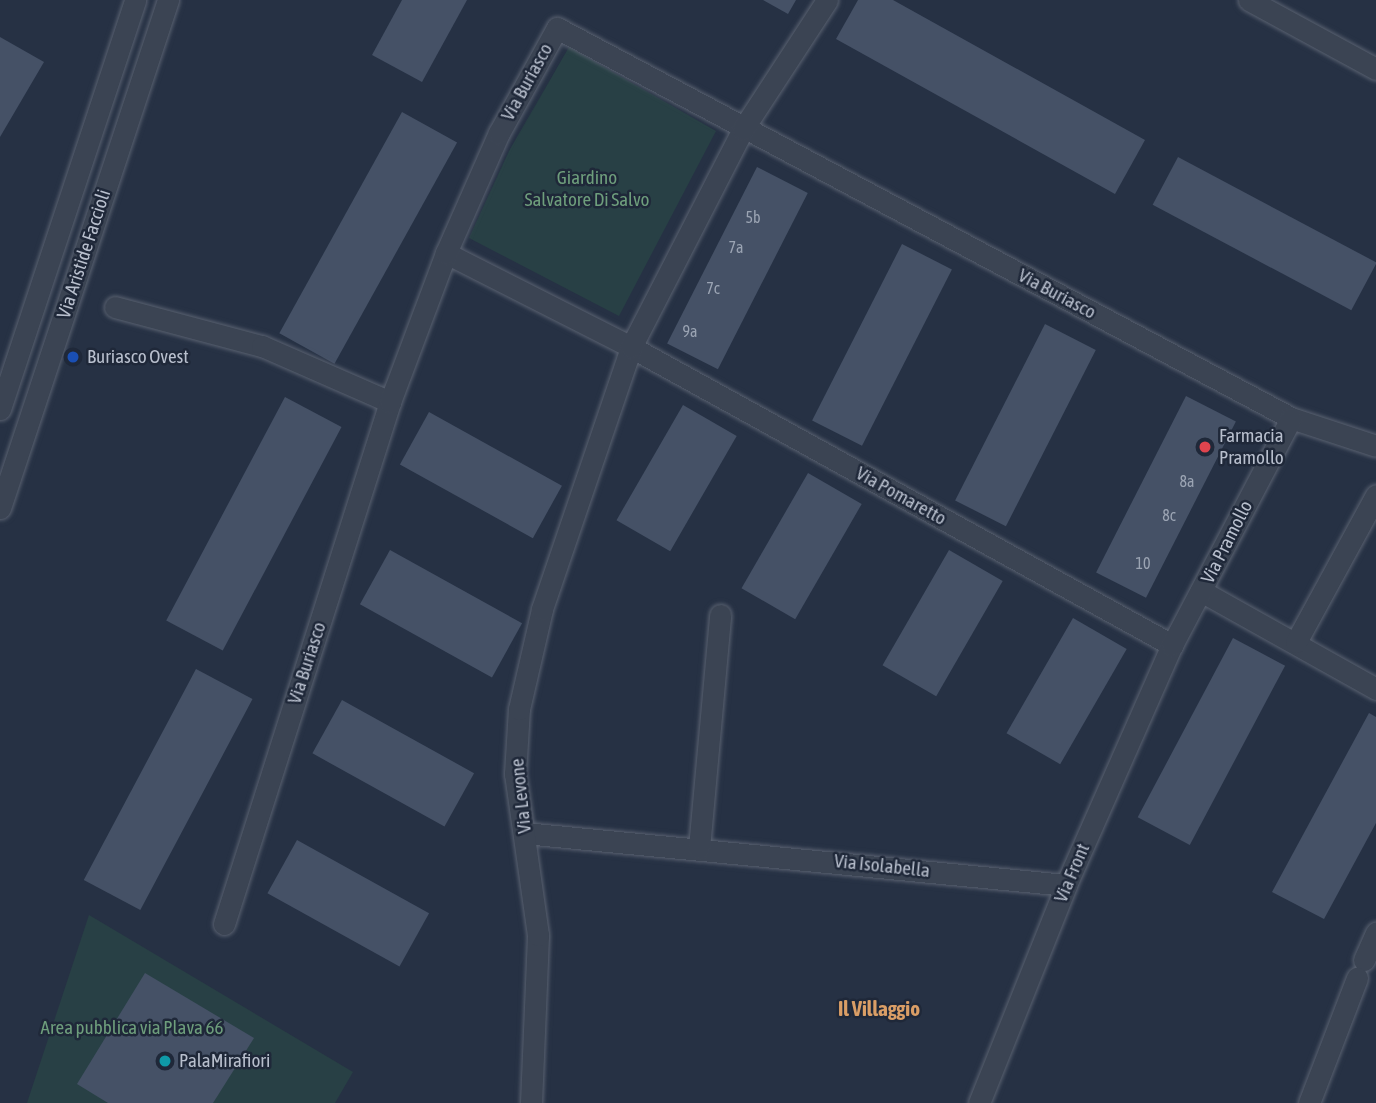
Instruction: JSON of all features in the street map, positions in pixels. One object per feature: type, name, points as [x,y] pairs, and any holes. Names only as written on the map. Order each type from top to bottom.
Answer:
[{"type":"street","name":"Via Aristide Faccioli","points":[[0,409],[135,0]]},
{"type":"street","name":"Via Aristide Faccioli","points":[[0,508],[168,0]]},
{"type":"street","points":[[446,253],[631,347],[743,129],[827,0]]},
{"type":"street","points":[[1249,0],[1376,69]]},
{"type":"street","name":"Via Buriasco","points":[[224,924],[390,402],[446,253],[499,133],[557,28],[1291,418],[1376,446]]},
{"type":"street","points":[[115,307],[261,346],[390,402]]},
{"type":"street","name":"Via Levone","points":[[531,1103],[538,935],[515,775],[519,709],[542,609],[577,496],[631,347]]},
{"type":"street","name":"Via Pomaretto","points":[[631,347],[1172,645]]},
{"type":"street","name":"Via Pramollo","points":[[1172,645],[1291,418]]},
{"type":"street","points":[[1296,642],[1376,495]]},
{"type":"street","name":"Via Pramollo","points":[[1201,592],[1296,642],[1376,689]]},
{"type":"street","points":[[699,848],[720,615]]},
{"type":"street","name":"Via Front","points":[[979,1103],[1066,885],[1172,645]]},
{"type":"street","name":"Via Isolabella","points":[[524,833],[1066,885]]},
{"type":"street","points":[[1309,1103],[1376,933]]},
{"type":"green space","name":"Giardino Salvatore Di Salvo","points":[[569,47],[716,131],[619,316],[469,238],[509,151]]},
{"type":"green space","name":"Area pubblica via Plava 66","points":[[89,915],[353,1072],[335,1103],[27,1103]]},
{"type":"building","points":[[402,0],[467,0],[422,82],[372,55]]},
{"type":"building","points":[[763,0],[796,0],[788,14]]},
{"type":"building","points":[[858,0],[893,0],[1145,140],[1115,194],[836,39]]},
{"type":"building","points":[[0,37],[44,62],[0,137]]},
{"type":"building","points":[[402,112],[457,143],[334,364],[279,333]]},
{"type":"building","points":[[1178,157],[1376,262],[1351,310],[1153,205]]},
{"type":"building","points":[[757,167],[808,193],[718,369],[667,343]]},
{"type":"building","points":[[902,244],[952,269],[862,446],[812,420]]},
{"type":"building","points":[[1045,324],[1096,350],[1006,526],[955,500]]},
{"type":"building","points":[[1186,396],[1236,421],[1146,598],[1096,572]]},
{"type":"building","points":[[285,397],[342,427],[223,650],[166,620]]},
{"type":"building","points":[[683,405],[737,436],[670,551],[616,520]]},
{"type":"building","points":[[429,412],[562,486],[533,538],[400,464]]},
{"type":"building","points":[[808,473],[862,504],[795,619],[742,588]]},
{"type":"building","points":[[390,550],[522,623],[492,677],[360,604]]},
{"type":"building","points":[[949,550],[1003,581],[936,696],[882,665]]},
{"type":"building","points":[[1073,618],[1127,649],[1060,764],[1006,733]]},
{"type":"building","points":[[1233,638],[1285,666],[1190,845],[1138,817]]},
{"type":"building","points":[[196,669],[253,699],[140,910],[84,880]]},
{"type":"building","points":[[342,700],[474,773],[444,827],[312,753]]},
{"type":"building","points":[[1369,713],[1376,717],[1376,823],[1324,919],[1272,892]]},
{"type":"building","points":[[297,840],[429,913],[399,967],[267,893]]},
{"type":"building","name":"PalaMirafiori","points":[[145,973],[254,1038],[213,1103],[108,1103],[77,1084]]},
{"type":"place","name":"Buriasco Ovest","points":[[73,357]]},
{"type":"place","name":"Farmacia Pramollo","points":[[1205,447]]},
{"type":"place","name":"PalaMirafiori","points":[[165,1061]]},
{"type":"district","name":"Il Villaggio","points":[[879,1008]]}]
